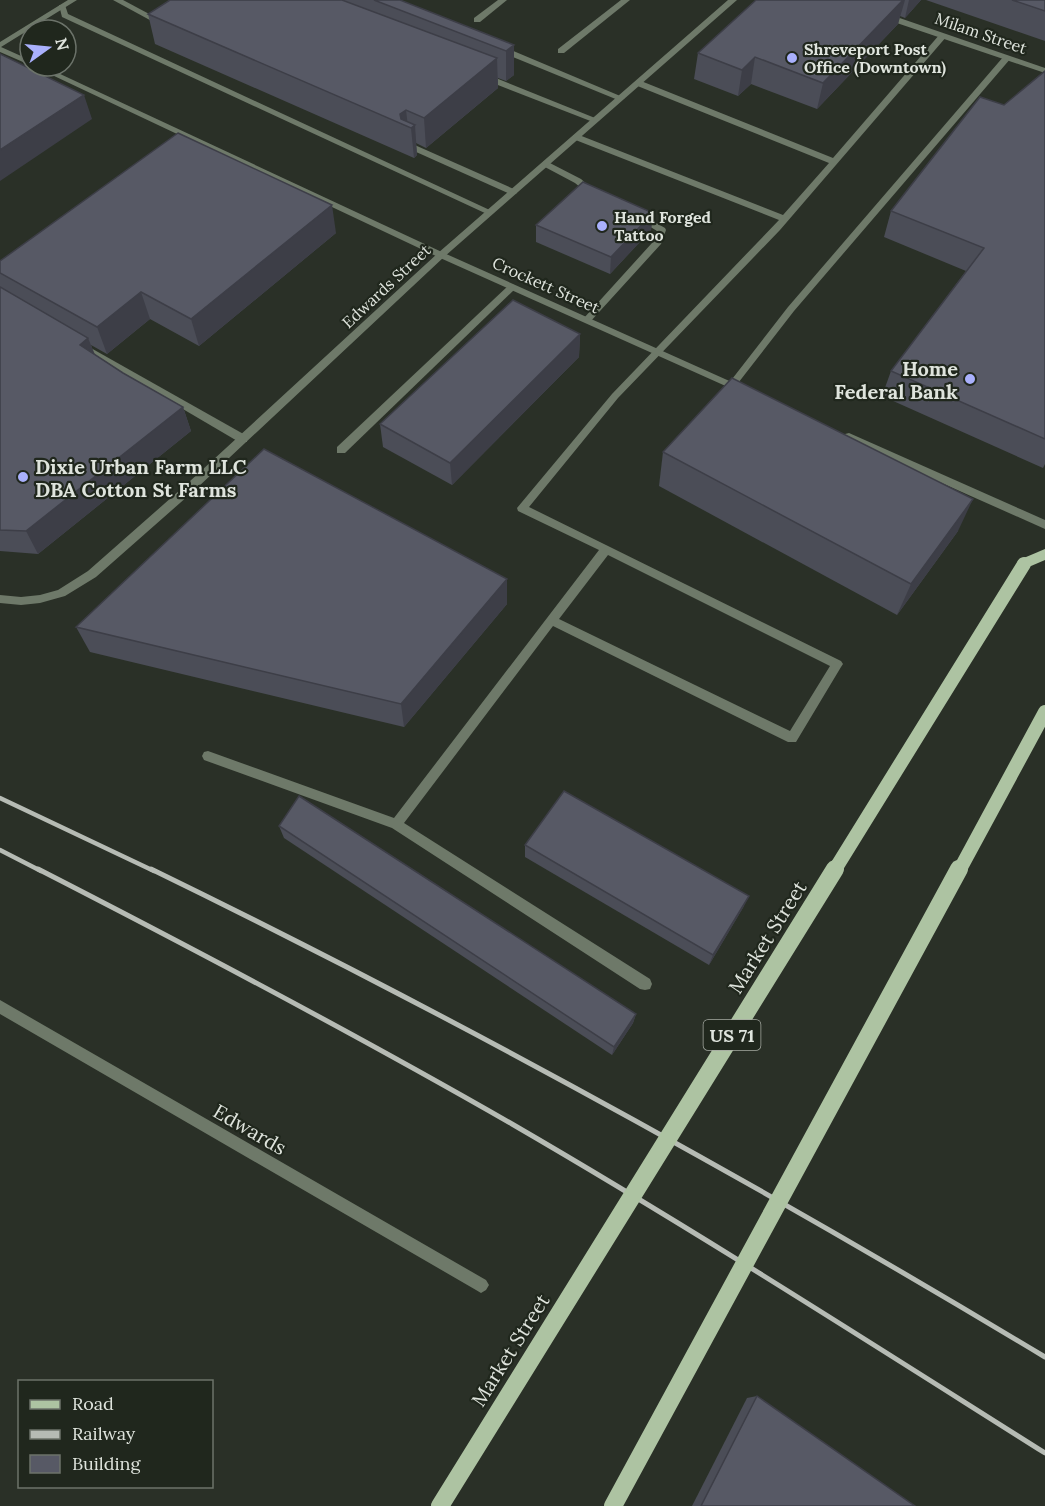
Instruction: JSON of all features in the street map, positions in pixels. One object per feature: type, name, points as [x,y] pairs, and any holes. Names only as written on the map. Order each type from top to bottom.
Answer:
[{"type":"main road","name":"Market Street","points":[[440,1506],[1024,564],[1045,554]]},
{"type":"main road","points":[[613,1506],[1045,712]]},
{"type":"street","points":[[18,57],[0,47],[73,0]]},
{"type":"street","points":[[117,0],[171,28]]},
{"type":"street","points":[[477,20],[503,0]]},
{"type":"street","points":[[561,51],[626,0]]},
{"type":"street","name":"Edwards Street","points":[[0,599],[21,601],[61,593],[92,574],[243,439],[441,255],[733,0]]},
{"type":"street","points":[[62,7],[65,15],[490,212]]},
{"type":"street","name":"Milam Street","points":[[881,14],[1045,71]]},
{"type":"street","points":[[553,621],[792,738],[837,664],[522,508],[615,396],[785,219],[942,36]]},
{"type":"street","points":[[486,44],[621,98]]},
{"type":"street","points":[[732,385],[791,309],[1007,58]]},
{"type":"street","points":[[468,71],[596,120]]},
{"type":"street","name":"Crockett Street","points":[[63,78],[441,255],[754,395]]},
{"type":"street","points":[[638,83],[835,162]]},
{"type":"street","points":[[576,137],[785,219]]},
{"type":"street","points":[[408,145],[513,192]]},
{"type":"street","points":[[546,164],[578,181],[601,199]]},
{"type":"street","points":[[587,320],[656,244],[663,230],[629,212]]},
{"type":"street","points":[[342,450],[512,287]]},
{"type":"street","points":[[71,340],[243,439]]},
{"type":"street","points":[[840,434],[1045,525]]},
{"type":"street","points":[[396,824],[606,549]]},
{"type":"street","points":[[208,756],[396,824],[645,984]]},
{"type":"street","name":"Edwards","points":[[0,1007],[481,1285]]},
{"type":"building","points":[[170,0],[342,0],[497,58],[424,118],[406,110],[400,114],[401,119],[415,125],[411,128],[148,14]]},
{"type":"building","points":[[374,0],[400,0],[514,45],[506,51]]},
{"type":"building","name":"Shreveport Post Office (Downtown)","points":[[756,0],[903,0],[823,83],[755,57],[742,70],[698,53]]},
{"type":"building","points":[[1012,0],[1045,0],[1045,11]]},
{"type":"building","points":[[0,54],[18,63],[18,78],[49,78],[84,95],[0,150]]},
{"type":"building","points":[[1045,71],[1045,439],[891,371],[984,248],[891,211],[980,97],[1004,105]]},
{"type":"building","points":[[178,133],[332,205],[191,319],[141,292],[97,327],[0,273],[0,261]]},
{"type":"building","points":[[583,182],[653,213],[611,257],[536,225]]},
{"type":"building","points":[[0,287],[88,338],[80,345],[123,373],[183,407],[26,531],[0,530]]},
{"type":"building","points":[[513,300],[580,334],[450,463],[380,424]]},
{"type":"building","points":[[732,378],[973,499],[911,584],[663,452]]},
{"type":"building","points":[[264,449],[507,579],[401,704],[76,627]]},
{"type":"building","points":[[564,791],[749,896],[713,955],[525,845]]},
{"type":"building","points":[[299,796],[636,1014],[614,1047],[279,826]]},
{"type":"building","points":[[757,1396],[915,1506],[701,1506]]},
{"type":"railway","points":[[0,798],[154,871]]},
{"type":"railway","points":[[0,850],[41,871]]},
{"type":"railway","points":[[38,869],[277,994],[512,1124],[714,1245],[1045,1453]]},
{"type":"railway","points":[[151,869],[379,984],[604,1103],[826,1228],[1045,1357]]},
{"type":"place","name":"Shreveport Post Office (Downtown)","points":[[792,58]]},
{"type":"place","name":"Hand Forged Tattoo","points":[[602,226]]},
{"type":"place","name":"Home Federal Bank","points":[[970,379]]},
{"type":"place","name":"Dixie Urban Farm LLC DBA Cotton St Farms","points":[[23,477]]}]
